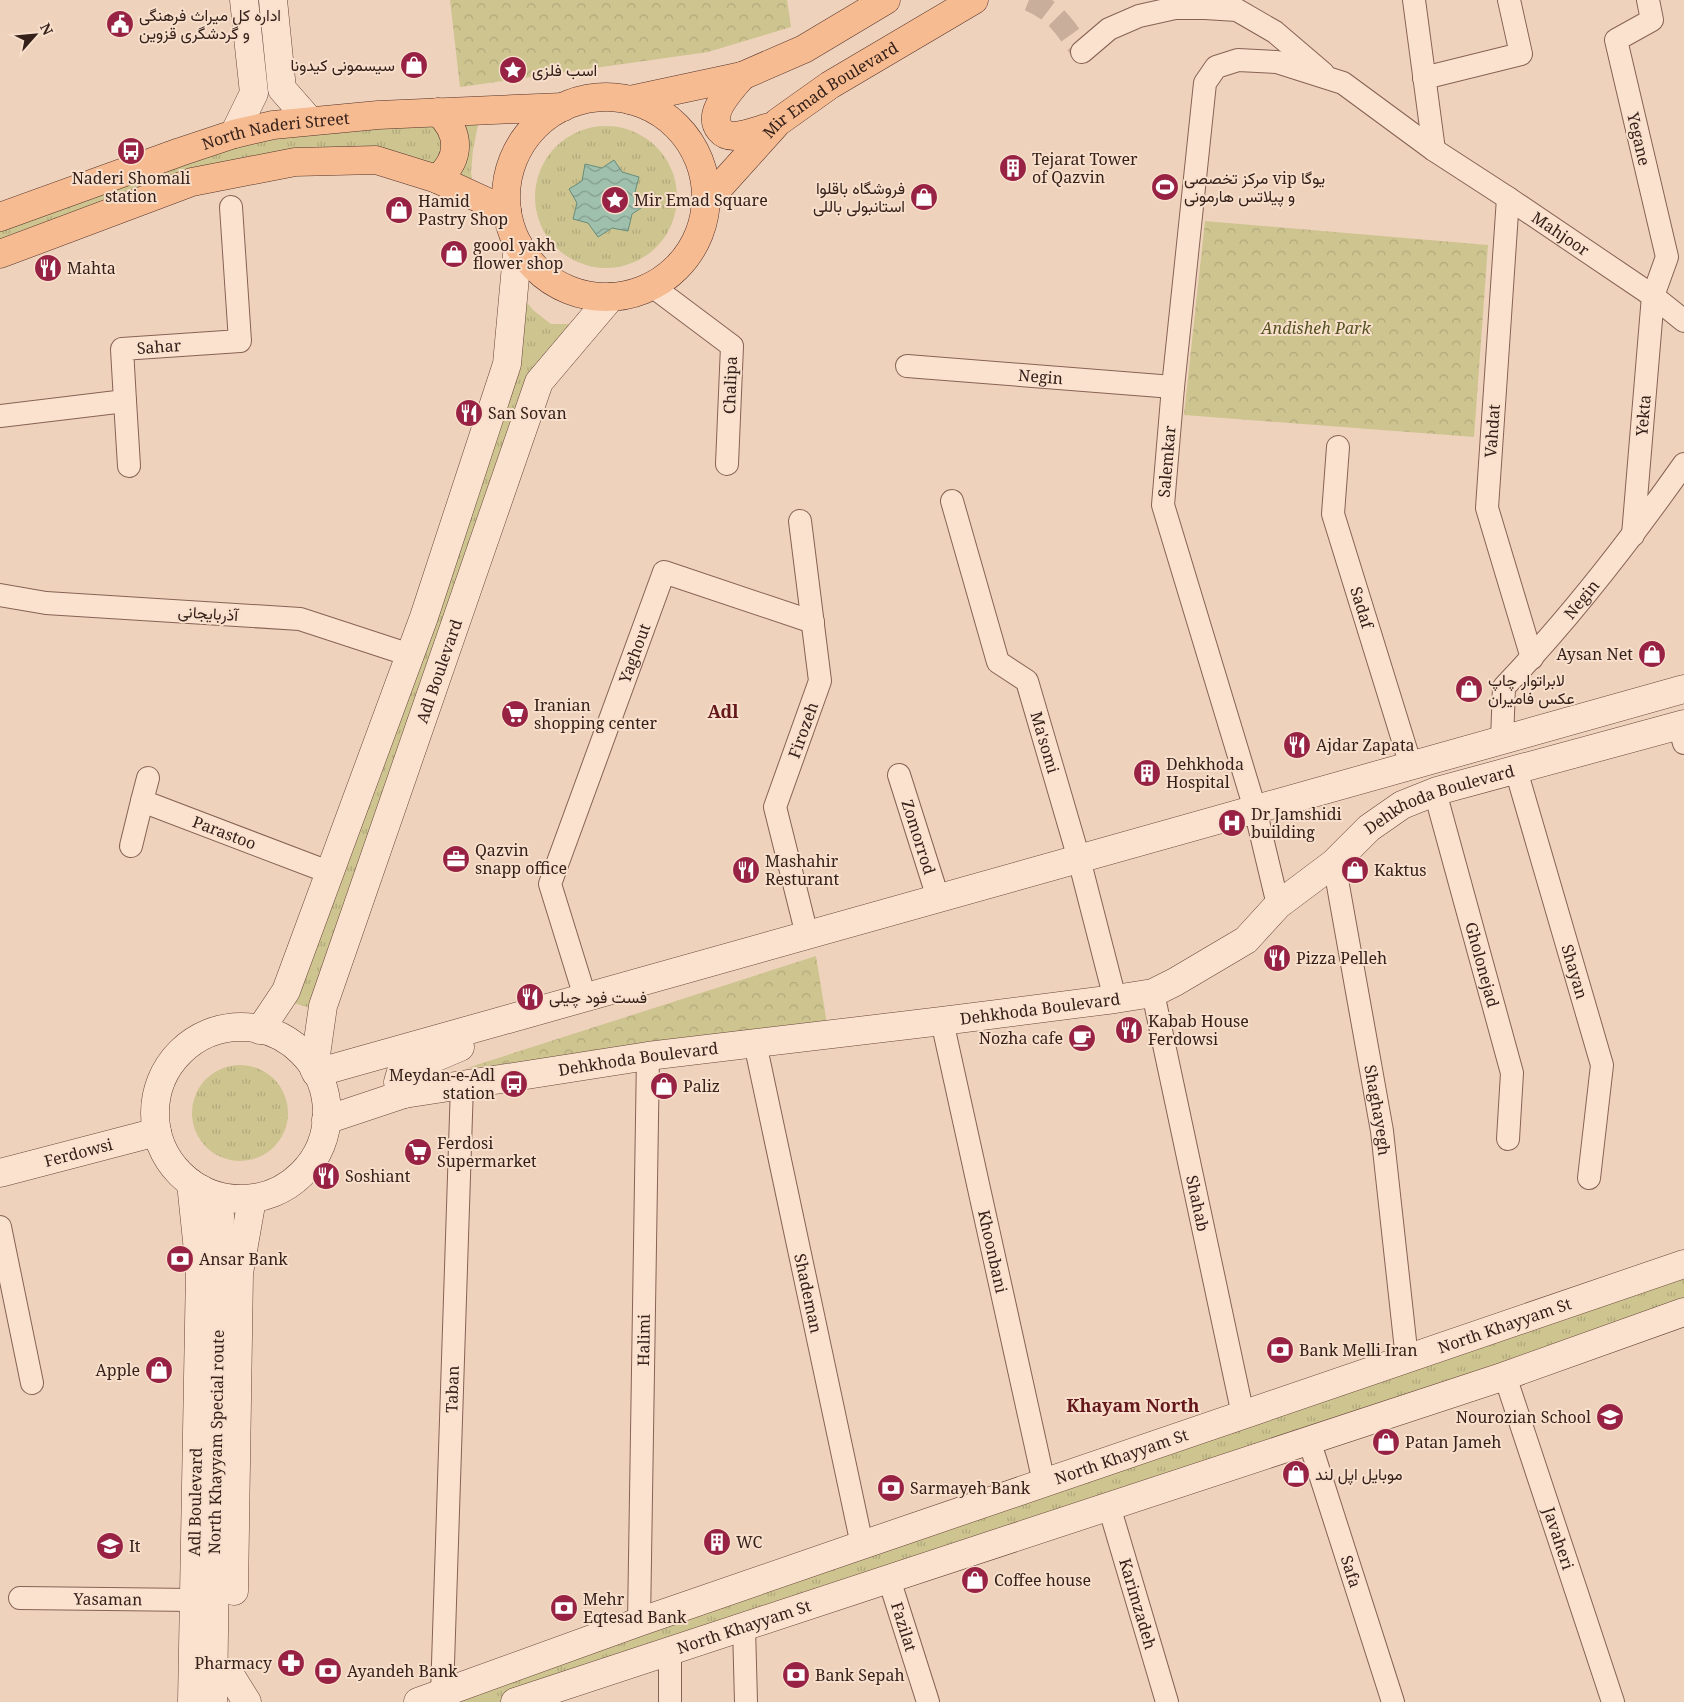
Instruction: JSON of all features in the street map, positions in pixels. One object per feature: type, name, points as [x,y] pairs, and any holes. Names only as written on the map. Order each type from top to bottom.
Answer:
[{"type":"main road","points":[[234,134],[254,93],[244,0]]},
{"type":"main road","points":[[273,0],[282,88],[310,121]]},
{"type":"main road","points":[[630,100],[742,76],[804,49],[886,0]]},
{"type":"main road","name":"Mir Emad Boulevard","points":[[706,202],[773,126],[830,86],[974,0]]},
{"type":"main road","points":[[742,76],[722,102],[715,115],[717,126],[723,134],[735,136],[773,126]]},
{"type":"main road","points":[[596,98],[630,100],[661,114],[675,125],[695,152],[705,185],[706,202],[703,220],[690,252],[666,277],[652,286],[632,294],[611,297],[592,296],[574,292],[557,284],[541,273],[528,260],[518,244],[511,228],[507,211],[506,195],[511,164],[526,136],[537,125],[563,107],[579,101],[596,98]]},
{"type":"main road","name":"North Naderi Street","points":[[0,217],[180,152],[234,134],[273,126],[378,115],[563,107]]},
{"type":"main road","points":[[437,180],[450,165],[454,156],[455,146],[451,127],[438,112]]},
{"type":"main road","name":"North Naderi Street","points":[[0,254],[192,182],[295,162],[376,160],[437,180],[507,211]]},
{"type":"main road","name":"Adl Boulevard","points":[[260,1030],[286,991],[428,607],[507,364],[518,244]]},
{"type":"main road","name":"Adl Boulevard","points":[[315,1071],[324,1006],[539,382],[611,297]]},
{"type":"main road","name":"Dehkhoda Boulevard","points":[[315,1071],[1684,689]]},
{"type":"main road","name":"Dehkhoda Boulevard","points":[[326,1120],[404,1094],[648,1056],[942,1021],[1153,993],[1246,940],[1278,905],[1334,863],[1369,828],[1402,804],[1435,792],[1516,770],[1682,731]]},
{"type":"main road","points":[[404,1094],[398,1082],[401,1072],[553,1006]]},
{"type":"main road","points":[[229,1028],[260,1030],[273,1034],[297,1048],[307,1058],[315,1071],[325,1095],[326,1120],[321,1144],[309,1166],[298,1178],[284,1188],[252,1199],[226,1198],[196,1186],[176,1169],[165,1152],[157,1132],[155,1116],[156,1100],[160,1085],[176,1058],[186,1047],[200,1038],[229,1028]]},
{"type":"main road","name":"Ferdowsi","points":[[0,1173],[157,1132]]},
{"type":"main road","name":"Adl Boulevard","points":[[192,1702],[200,1270],[196,1186]]},
{"type":"main road","name":"North Khayyam Special route","points":[[196,1186],[220,1215],[213,1702]]},
{"type":"main road","points":[[247,1702],[232,1690],[239,1273],[252,1199]]},
{"type":"main road","name":"North Khayyam St","points":[[430,1698],[639,1622],[1684,1264]]},
{"type":"main road","name":"North Khayyam St","points":[[515,1702],[1505,1376],[1684,1312]]},
{"type":"street","points":[[1414,0],[1434,150]]},
{"type":"street","points":[[1424,78],[1521,54],[1510,0]]},
{"type":"street","name":"Yegane","points":[[1648,0],[1652,20],[1616,40],[1667,257],[1653,296]]},
{"type":"street","points":[[1082,52],[1110,28],[1139,16],[1175,8],[1237,10],[1275,32],[1330,79]]},
{"type":"street","name":"Mahjoor","points":[[1216,67],[1238,60],[1277,62],[1343,83],[1434,150],[1653,296],[1684,321]]},
{"type":"street","name":"Salemkar","points":[[1216,67],[1205,83],[1173,387],[1163,505],[1255,809],[1278,905]]},
{"type":"street","name":"Vahdat","points":[[1508,198],[1487,508],[1532,658]]},
{"type":"street","name":"Sahar","points":[[125,401],[122,349],[240,341],[231,207]]},
{"type":"street","name":"Chalipa","points":[[652,286],[732,346],[727,464]]},
{"type":"street","name":"Yekta","points":[[1633,535],[1653,296]]},
{"type":"street","name":"Negin","points":[[907,366],[1173,387]]},
{"type":"street","points":[[0,416],[125,401],[130,466]]},
{"type":"street","name":"Sadaf","points":[[1338,447],[1334,514],[1411,766]]},
{"type":"street","name":"Negin","points":[[1502,740],[1504,687],[1532,658],[1633,535],[1684,464]]},
{"type":"street","name":"Ma'somi","points":[[952,501],[998,662],[1027,681],[1079,859],[1115,999]]},
{"type":"street","name":"Firozeh","points":[[800,521],[820,681],[775,807],[807,935]]},
{"type":"street","name":"Yaghout","points":[[585,997],[550,884],[664,572],[813,622]]},
{"type":"street","name":"آذربایجانی","points":[[0,595],[46,602],[300,619],[410,655]]},
{"type":"street","name":"Shayan","points":[[1516,770],[1602,1065],[1589,1178]]},
{"type":"street","name":"Zomorrod","points":[[899,775],[938,898]]},
{"type":"street","points":[[131,846],[148,778]]},
{"type":"street","name":"Gholonejad","points":[[1435,792],[1512,1073],[1508,1139]]},
{"type":"street","name":"Parastoo","points":[[142,801],[330,873]]},
{"type":"street","name":"Shaghayegh","points":[[1334,863],[1382,1130],[1407,1359]]},
{"type":"street","name":"Shahab","points":[[1153,993],[1243,1415]]},
{"type":"street","name":"Khoonbani","points":[[942,1021],[1044,1483]]},
{"type":"street","name":"Shademan","points":[[755,1043],[862,1545]]},
{"type":"street","name":"Halimi","points":[[639,1622],[648,1056]]},
{"type":"street","name":"Taban","points":[[430,1698],[462,1085]]},
{"type":"street","points":[[0,1226],[32,1383]]},
{"type":"street","name":"Javaheri","points":[[1505,1376],[1613,1702]]},
{"type":"street","name":"Safa","points":[[1310,1440],[1393,1702]]},
{"type":"street","name":"Karimzadeh","points":[[1109,1506],[1167,1702]]},
{"type":"street","name":"Fazilat","points":[[889,1579],[928,1702]]},
{"type":"street","name":"Yasaman","points":[[20,1598],[194,1600]]},
{"type":"street","points":[[744,1627],[746,1702]]},
{"type":"street","points":[[670,1651],[670,1702]]},
{"type":"green space","points":[[450,0],[787,0],[791,27],[708,52],[460,87]]},
{"type":"green space","points":[[481,110],[473,150],[471,172],[475,197],[437,179],[295,162],[0,254],[0,217],[180,152]]},
{"type":"green space","points":[[606,126],[620,127],[633,131],[646,138],[656,147],[665,157],[672,170],[676,183],[676,211],[672,224],[665,237],[656,247],[646,256],[633,263],[620,267],[606,268],[592,267],[579,263],[566,256],[556,247],[547,237],[540,224],[536,211],[535,197],[536,183],[540,170],[547,157],[556,147],[566,138],[579,131],[592,127]]},
{"type":"green space","name":"Andisheh Park","points":[[1205,221],[1488,245],[1474,437],[1184,415]]},
{"type":"green space","points":[[514,286],[533,310],[551,324],[588,324],[539,382],[323,1012],[281,999],[424,617]]},
{"type":"green space","points":[[816,956],[828,1030],[467,1068]]},
{"type":"green space","points":[[240,1065],[258,1068],[274,1079],[285,1095],[288,1113],[285,1131],[274,1147],[258,1158],[240,1161],[222,1158],[206,1147],[195,1131],[192,1113],[195,1095],[206,1079],[222,1068]]},
{"type":"green space","points":[[1684,1264],[1684,1312],[515,1702],[418,1702]]},
{"type":"water","points":[[614,160],[622,172],[639,177],[635,192],[644,206],[632,214],[628,231],[612,228],[598,237],[588,223],[573,219],[577,203],[569,189],[582,181],[585,164],[602,168]]},
{"type":"tunnel","points":[[1029,0],[1053,15],[1082,52]]},
{"type":"place","name":"اداره کل میراث فرهنگی و گردشگری قزوین","points":[[120,24]]},
{"type":"place","name":"سیسمونی کیدونا","points":[[414,65]]},
{"type":"place","name":"اسب فلزی","points":[[513,70]]},
{"type":"place","name":"Naderi Shomali station","points":[[131,151]]},
{"type":"place","name":"Tejarat Tower of Qazvin","points":[[1013,168]]},
{"type":"place","name":"مرکز تخصصی vip یوگا و پیلاتس هارمونی","points":[[1165,187]]},
{"type":"place","name":"فروشگاه باقلوا استانبولی باللی","points":[[924,197]]},
{"type":"place","name":"Mir Emad Square","points":[[615,200]]},
{"type":"place","name":"Hamid Pastry Shop","points":[[399,210]]},
{"type":"place","name":"goool yakh flower shop","points":[[454,254]]},
{"type":"place","name":"Mahta","points":[[48,268]]},
{"type":"place","name":"San Sovan","points":[[469,413]]},
{"type":"place","name":"Aysan Net","points":[[1652,654]]},
{"type":"place","name":"لابراتوار چاپ عکس فامیران","points":[[1469,689]]},
{"type":"place","name":"Iranian shopping center","points":[[515,714]]},
{"type":"place","name":"Ajdar Zapata","points":[[1297,745]]},
{"type":"place","name":"Dehkhoda Hospital","points":[[1147,773]]},
{"type":"place","name":"Dr Jamshidi building","points":[[1232,823]]},
{"type":"place","name":"Qazvin snapp office","points":[[456,859]]},
{"type":"place","name":"Mashahir Resturant","points":[[746,870]]},
{"type":"place","name":"Kaktus","points":[[1355,870]]},
{"type":"place","name":"Pizza Pelleh","points":[[1277,958]]},
{"type":"place","name":"فست فود چیلی","points":[[530,997]]},
{"type":"place","name":"Kabab House Ferdowsi","points":[[1129,1030]]},
{"type":"place","name":"Nozha cafe","points":[[1082,1038]]},
{"type":"place","name":"Meydan-e-Adl station","points":[[514,1084]]},
{"type":"place","name":"Paliz","points":[[664,1086]]},
{"type":"place","name":"Ferdosi Supermarket","points":[[418,1152]]},
{"type":"place","name":"Soshiant","points":[[326,1176]]},
{"type":"place","name":"Ansar Bank","points":[[180,1259]]},
{"type":"place","name":"Bank Melli Iran","points":[[1280,1350]]},
{"type":"place","name":"Apple","points":[[159,1370]]},
{"type":"place","name":"Nourozian School","points":[[1610,1417]]},
{"type":"place","name":"Patan Jameh","points":[[1386,1442]]},
{"type":"place","name":"موبایل اپل لند","points":[[1296,1474]]},
{"type":"place","name":"Sarmayeh Bank","points":[[891,1488]]},
{"type":"place","name":"WC","points":[[717,1542]]},
{"type":"place","name":"It","points":[[110,1546]]},
{"type":"place","name":"Coffee house","points":[[975,1580]]},
{"type":"place","name":"Mehr Eqtesad Bank","points":[[564,1608]]},
{"type":"place","name":"Pharmacy","points":[[291,1663]]},
{"type":"place","name":"Ayandeh Bank","points":[[328,1671]]},
{"type":"place","name":"Bank Sepah","points":[[796,1675]]},
{"type":"district","name":"Adl","points":[[723,711]]},
{"type":"district","name":"Khayam North","points":[[1133,1405]]}]
